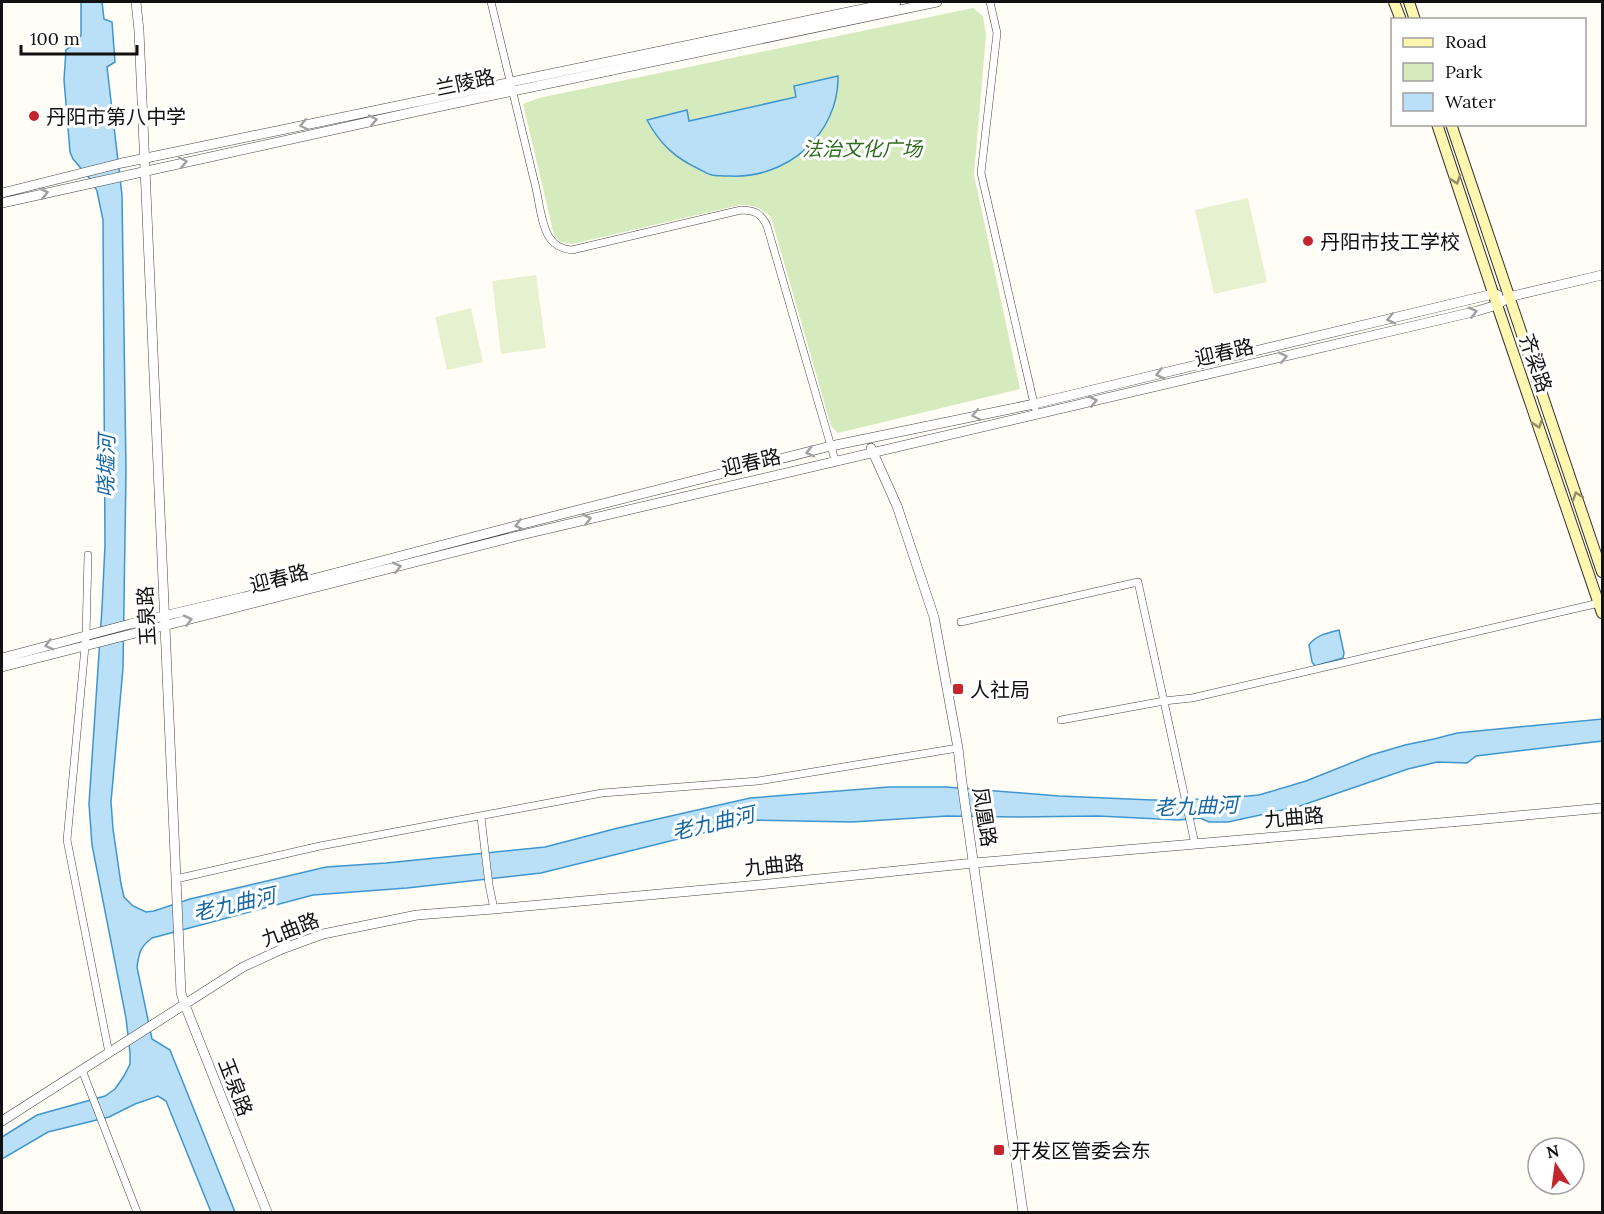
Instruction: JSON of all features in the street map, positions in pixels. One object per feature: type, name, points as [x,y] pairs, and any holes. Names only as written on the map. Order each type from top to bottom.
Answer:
[{"type":"main road","points":[[1395,2],[1400,18]]},
{"type":"main road","points":[[1409,2],[1414,18]]},
{"type":"main road","name":"齐梁路","points":[[1438,126],[1601,608]]},
{"type":"main road","name":"齐梁路","points":[[1452,126],[1602,572]]},
{"type":"main road","points":[[1573,525],[1586,522]]},
{"type":"street","name":"玉泉路","points":[[136,2],[181,993],[267,1212]]},
{"type":"street","points":[[491,2],[548,236],[555,244],[572,250],[741,210],[758,213],[764,219],[771,237],[835,460]]},
{"type":"street","name":"兰陵路","points":[[2,203],[511,86],[896,2]]},
{"type":"street","name":"兰陵路","points":[[2,193],[122,163],[937,2]]},
{"type":"street","points":[[990,2],[997,33],[981,173],[1036,415]]},
{"type":"street","name":"迎春路","points":[[165,621],[244,597],[515,526],[867,438],[1034,404],[1602,275]]},
{"type":"street","name":"迎春路","points":[[2,658],[96,633],[131,629],[835,460],[1477,311],[1495,299]]},
{"type":"street","name":"凤凰路","points":[[867,438],[897,506],[934,617],[958,748],[1023,1212]]},
{"type":"street","points":[[88,555],[86,636],[89,645],[67,840],[109,1053]]},
{"type":"street","points":[[961,622],[1138,582],[1195,844]]},
{"type":"street","points":[[1061,720],[1192,698],[1601,608]]},
{"type":"street","name":"迎春路","points":[[2,667],[89,645],[131,629]]},
{"type":"street","points":[[176,879],[320,846],[602,793],[758,781],[958,748]]},
{"type":"street","name":"九曲路","points":[[2,1121],[243,967],[323,934],[417,915],[769,884],[974,862],[1602,807]]},
{"type":"street","points":[[481,817],[494,909]]},
{"type":"street","points":[[82,1070],[137,1212]]},
{"type":"green space","name":"法治文化广场","points":[[973,8],[983,16],[986,35],[974,175],[1020,389],[838,433],[831,426],[771,217],[764,211],[753,206],[740,205],[572,244],[560,242],[554,235],[523,104],[539,98]]},
{"type":"green space","points":[[1248,198],[1267,282],[1214,294],[1195,210]]},
{"type":"green space","points":[[536,275],[546,348],[501,354],[492,281]]},
{"type":"green space","points":[[471,308],[483,362],[447,370],[435,317]]},
{"type":"water","points":[[81,2],[102,2],[104,19],[112,22],[115,62],[107,67],[122,195],[126,471],[123,668],[111,802],[121,884],[124,897],[133,906],[146,912],[154,911],[190,899],[326,867],[545,847],[750,798],[889,787],[946,787],[1059,796],[1152,800],[1215,799],[1259,795],[1306,781],[1371,755],[1457,733],[1602,719],[1602,741],[1476,756],[1467,763],[1437,762],[1408,769],[1297,807],[1228,822],[1209,822],[1200,818],[1179,820],[1098,816],[947,816],[852,822],[755,820],[541,873],[407,888],[313,895],[152,938],[143,947],[138,958],[137,967],[152,1039],[170,1050],[235,1212],[211,1212],[166,1101],[158,1096],[109,1117],[48,1132],[2,1159],[2,1137],[37,1115],[105,1096],[115,1089],[130,1064],[126,1018],[92,845],[89,804],[105,545],[103,220],[97,191],[70,152],[64,80],[66,50],[77,42],[81,35]]},
{"type":"water","points":[[838,76],[836,97],[830,117],[806,149],[771,170],[751,175],[712,175],[690,165],[669,149],[647,120],[687,110],[689,121],[796,97],[794,86]]},
{"type":"water","points":[[1339,630],[1343,658],[1315,666],[1309,645],[1327,633]]},
{"type":"place","name":"丹阳市第八中学","points":[[34,116]]},
{"type":"place","name":"丹阳市技工学校","points":[[1308,241]]},
{"type":"place","name":"人社局","points":[[958,689]]},
{"type":"place","name":"开发区管委会东","points":[[999,1150]]},
{"type":"water label","name":"哓墟河","points":[[106,466]]},
{"type":"water label","name":"老九曲河","points":[[1196,806]]},
{"type":"water label","name":"老九曲河","points":[[713,823]]},
{"type":"water label","name":"老九曲河","points":[[234,904]]}]
